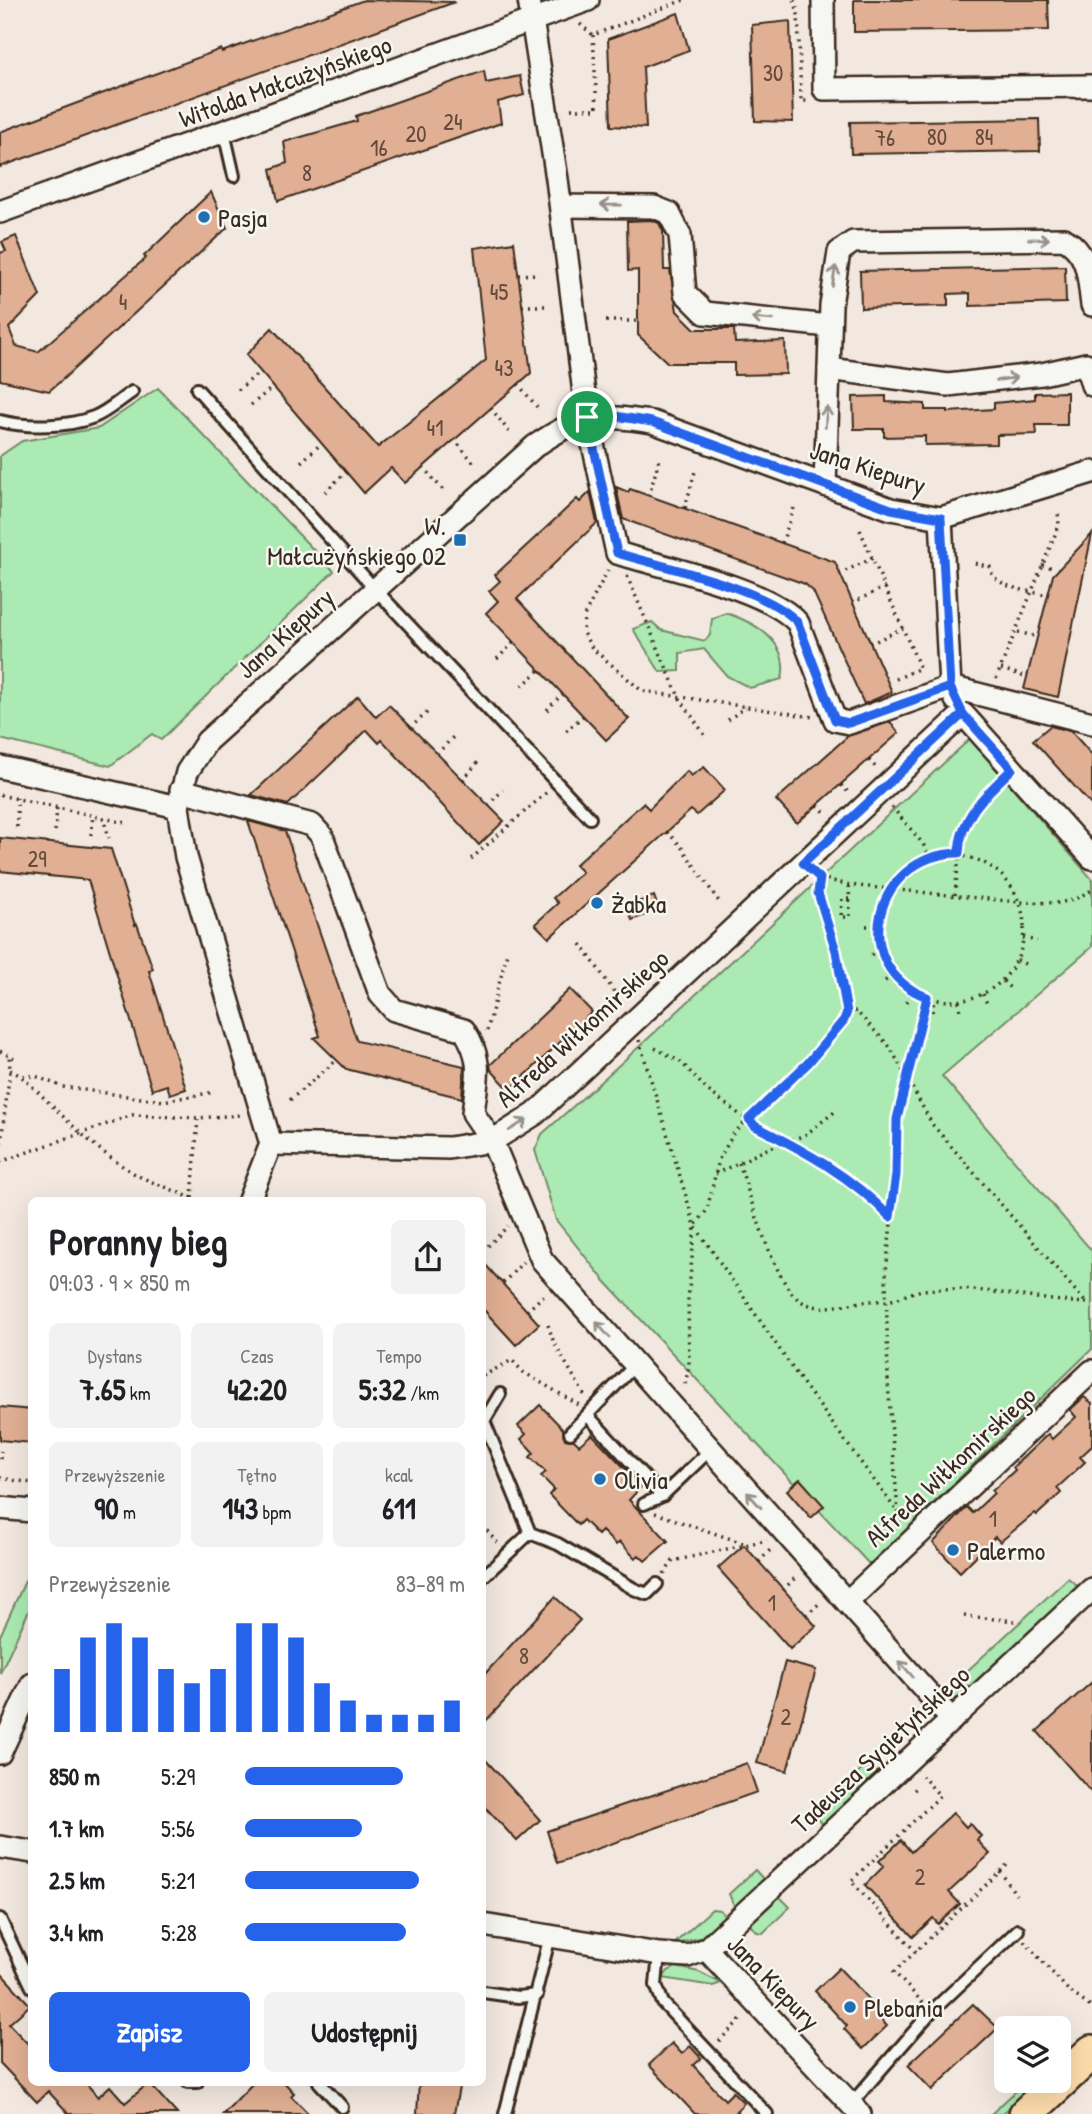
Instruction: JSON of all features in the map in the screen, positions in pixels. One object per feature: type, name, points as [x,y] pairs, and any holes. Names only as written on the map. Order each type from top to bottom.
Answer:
[{"type":"main road","points":[[1026,2114],[1092,2052]]},
{"type":"street","points":[[528,0],[561,206],[587,417],[617,553],[752,595],[788,611],[798,623],[835,720],[849,723],[950,687],[1092,723]]},
{"type":"street","name":"Witolda Małcużyńskiego","points":[[0,212],[588,0]]},
{"type":"street","points":[[823,0],[824,89],[1092,86]]},
{"type":"street","points":[[561,206],[654,207],[669,213],[680,235],[685,293],[705,313],[830,326]]},
{"type":"street","points":[[825,485],[833,274],[839,252],[853,242],[1064,239],[1077,246],[1085,257],[1092,305]]},
{"type":"street","points":[[829,369],[948,385],[1090,367]]},
{"type":"street","name":"Jana Kiepury","points":[[180,798],[187,772],[207,741],[534,446],[562,428],[587,417],[615,416],[652,422],[891,509],[941,518],[1092,472]]},
{"type":"street","points":[[941,518],[950,687],[963,714],[1092,858]]},
{"type":"street","name":"Alfreda Wiłkomirskiego","points":[[952,1720],[709,1451],[542,1260],[492,1141],[535,1114],[963,714]]},
{"type":"street","points":[[0,767],[180,798],[312,825],[322,835],[380,994],[394,1010],[464,1030],[476,1048],[479,1060],[473,1113],[492,1141],[449,1148],[271,1144]]},
{"type":"street","points":[[180,798],[186,857],[271,1144],[250,1197]]},
{"type":"street","name":"Alfreda Wiłkomirskiego","points":[[847,1602],[1092,1371]]},
{"type":"street","points":[[0,1508],[28,1511]]},
{"type":"street","name":"Tadeusza Sygietyńskiego","points":[[706,1949],[1092,1590]]},
{"type":"street","points":[[0,1753],[28,1693]]},
{"type":"street","points":[[0,1847],[28,1852]]},
{"type":"street","name":"Jana Kiepury","points":[[488,1923],[659,1954],[688,1956],[706,1949],[856,2109]]},
{"type":"lane","points":[[225,132],[234,176]]},
{"type":"lane","points":[[197,389],[375,589],[590,818]]},
{"type":"lane","points":[[0,421],[13,424],[67,423],[96,417],[132,392]]},
{"type":"lane","points":[[570,1433],[635,1366]]},
{"type":"lane","points":[[486,1418],[500,1394]]},
{"type":"lane","points":[[590,1413],[662,1496]]},
{"type":"lane","points":[[486,1426],[530,1533],[558,1544],[646,1594],[657,1584]]},
{"type":"lane","points":[[647,1503],[662,1496],[709,1451]]},
{"type":"lane","points":[[486,1574],[530,1533]]},
{"type":"lane","points":[[0,1919],[28,1978]]},
{"type":"lane","points":[[856,2109],[931,2012],[1016,1931]]},
{"type":"lane","points":[[505,2114],[550,1936]]},
{"type":"lane","points":[[659,1954],[656,1985],[658,1994],[707,2052],[767,2114]]},
{"type":"lane","points":[[486,1992],[517,1997],[537,1995]]},
{"type":"lane","points":[[323,2086],[342,2107]]},
{"type":"path","points":[[593,35],[684,0]]},
{"type":"path","points":[[794,0],[798,12],[801,102],[811,101]]},
{"type":"path","points":[[571,109],[597,109],[593,35],[580,24]]},
{"type":"path","points":[[518,275],[539,274]]},
{"type":"path","points":[[522,306],[545,306]]},
{"type":"path","points":[[606,321],[638,321]]},
{"type":"path","points":[[238,390],[260,372]]},
{"type":"path","points":[[518,384],[537,407]]},
{"type":"path","points":[[251,405],[273,387]]},
{"type":"path","points":[[491,408],[509,432]]},
{"type":"path","points":[[454,439],[474,463]]},
{"type":"path","points":[[301,462],[321,443]]},
{"type":"path","points":[[649,496],[660,456]]},
{"type":"path","points":[[423,467],[443,490]]},
{"type":"path","points":[[685,508],[696,468]]},
{"type":"path","points":[[325,492],[346,472]]},
{"type":"path","points":[[782,543],[795,505]]},
{"type":"path","points":[[988,696],[1018,632],[1031,591],[1059,525],[1058,512]]},
{"type":"path","points":[[860,530],[920,668],[894,680]]},
{"type":"path","points":[[617,553],[679,697],[706,737]]},
{"type":"path","points":[[617,553],[584,616],[583,633],[592,648],[642,691],[835,720]]},
{"type":"path","points":[[839,574],[873,558]]},
{"type":"path","points":[[975,563],[990,567],[996,580],[1005,585],[1045,595]]},
{"type":"path","points":[[1042,565],[1054,568]]},
{"type":"path","points":[[852,603],[885,587]]},
{"type":"path","points":[[870,644],[903,628]]},
{"type":"path","points":[[1018,632],[1034,636]]},
{"type":"path","points":[[497,659],[514,642]]},
{"type":"path","points":[[1001,669],[1024,676]]},
{"type":"path","points":[[522,686],[540,670]]},
{"type":"path","points":[[547,710],[562,694]]},
{"type":"path","points":[[728,720],[745,707]]},
{"type":"path","points":[[410,727],[430,710]]},
{"type":"path","points":[[566,731],[583,716]]},
{"type":"path","points":[[437,754],[454,736]]},
{"type":"path","points":[[463,780],[478,762]]},
{"type":"path","points":[[955,896],[961,836],[975,808],[1012,769]]},
{"type":"path","points":[[488,805],[503,790]]},
{"type":"path","points":[[471,859],[548,790]]},
{"type":"path","points":[[0,794],[126,823]]},
{"type":"path","points":[[17,798],[17,827]]},
{"type":"path","points":[[887,802],[923,844],[930,858]]},
{"type":"path","points":[[55,831],[57,807]]},
{"type":"path","points":[[90,835],[93,815]]},
{"type":"path","points":[[103,817],[109,838]]},
{"type":"path","points":[[667,832],[680,845],[720,903]]},
{"type":"path","points":[[959,853],[999,871],[1014,890],[1023,912],[1023,938],[1017,960],[1003,981],[983,994],[959,1001],[934,1000],[912,991],[894,974],[883,952],[877,926],[890,889],[907,870],[930,858],[959,853]]},
{"type":"path","points":[[803,863],[820,878],[849,885],[1019,902],[1058,903],[1073,900],[1092,890]]},
{"type":"path","points":[[685,1384],[689,1367],[688,1300],[695,1226],[707,1210],[719,1159],[734,1133],[808,1063],[844,1020],[847,1012],[836,951],[818,893],[820,878]]},
{"type":"path","points":[[849,885],[849,899],[852,899],[850,917],[841,917],[842,899],[849,899]]},
{"type":"path","points":[[866,926],[877,926]]},
{"type":"path","points":[[1023,938],[1037,941]]},
{"type":"path","points":[[581,944],[613,990],[647,1059],[695,1226],[802,1382],[916,1536]]},
{"type":"path","points":[[871,956],[883,952]]},
{"type":"path","points":[[479,1060],[507,953]]},
{"type":"path","points":[[1017,960],[1029,967]]},
{"type":"path","points":[[885,981],[894,974]]},
{"type":"path","points":[[1003,981],[1011,989]]},
{"type":"path","points":[[906,1002],[912,991]]},
{"type":"path","points":[[983,994],[988,1006]]},
{"type":"path","points":[[898,1513],[886,1301],[890,1217],[896,1175],[897,1119],[927,997]]},
{"type":"path","points":[[932,1012],[934,1000]]},
{"type":"path","points":[[959,1001],[960,1013]]},
{"type":"path","points":[[847,1012],[856,1011],[890,1047],[906,1082],[932,1124],[965,1166],[1086,1303]]},
{"type":"path","points":[[655,1048],[681,1062],[707,1090],[755,1126],[788,1143],[866,1192],[890,1217]]},
{"type":"path","points":[[0,1051],[11,1057],[0,1150]]},
{"type":"path","points":[[290,1100],[337,1060]]},
{"type":"path","points":[[10,1070],[21,1076],[79,1133],[136,1175],[187,1197]]},
{"type":"path","points":[[21,1076],[35,1076],[63,1087],[163,1101],[215,1092]]},
{"type":"path","points":[[715,1174],[805,1135],[837,1110]]},
{"type":"path","points":[[0,1162],[133,1115],[198,1118],[240,1115]]},
{"type":"path","points":[[192,1197],[198,1118]]},
{"type":"path","points":[[739,1163],[782,1278],[798,1299],[809,1304],[839,1307],[886,1301],[922,1290],[951,1290],[1092,1303]]},
{"type":"path","points":[[486,1248],[522,1213]]},
{"type":"path","points":[[503,1283],[537,1248]]},
{"type":"path","points":[[527,1311],[559,1280]]},
{"type":"path","points":[[548,1325],[554,1343],[590,1413]]},
{"type":"path","points":[[486,1374],[512,1360],[523,1372],[590,1413]]},
{"type":"path","points":[[0,1460],[1,1451]]},
{"type":"path","points":[[0,1478],[28,1482]]},
{"type":"path","points":[[647,1503],[656,1515],[744,1543]]},
{"type":"path","points":[[486,1528],[508,1554]]},
{"type":"path","points":[[657,1584],[673,1562],[744,1543],[778,1538]]},
{"type":"path","points":[[964,1616],[1015,1621]]},
{"type":"path","points":[[916,1952],[851,1881],[940,1796],[925,1779]]},
{"type":"path","points":[[914,1790],[919,1786]]},
{"type":"path","points":[[931,2012],[894,1972],[1009,1863]]},
{"type":"path","points":[[1000,1871],[1016,1895]]},
{"type":"path","points":[[1016,1931],[1068,1990],[1092,2008]]},
{"type":"path","points":[[707,2052],[746,2015]]},
{"type":"green space","points":[[158,388],[334,571],[161,740],[152,734],[110,766],[0,739],[0,456],[22,441],[99,428]]},
{"type":"green space","points":[[726,613],[759,628],[776,644],[781,654],[782,679],[750,688],[727,676],[704,649],[680,653],[680,671],[660,672],[633,629],[652,622],[661,630],[705,641],[710,635],[712,619]]},
{"type":"green space","points":[[970,739],[1092,879],[1092,947],[942,1076],[1092,1251],[1092,1349],[870,1565],[604,1280],[556,1220],[535,1150],[542,1134]]},
{"type":"green space","points":[[28,1575],[28,1612],[0,1673],[0,1636]]},
{"type":"green space","points":[[1068,1578],[1079,1587],[959,1698],[948,1700],[940,1696]]},
{"type":"green space","points":[[869,1763],[879,1774],[824,1825],[814,1815]]},
{"type":"green space","points":[[755,1870],[764,1880],[735,1908],[729,1894]]},
{"type":"green space","points":[[779,1896],[790,1907],[763,1933],[757,1932],[749,1924]]},
{"type":"green space","points":[[712,1909],[720,1910],[726,1917],[702,1937],[673,1945]]},
{"type":"green space","points":[[676,1967],[699,1972],[721,1983],[713,1986],[663,1978],[668,1971]]},
{"type":"green space","points":[[1014,2093],[1025,2093],[1002,2114],[991,2114]]},
{"type":"building","points":[[364,0],[455,2],[0,167],[0,132],[221,49],[222,52]]},
{"type":"building","points":[[854,0],[1048,0],[1049,30],[854,32]]},
{"type":"building","points":[[678,13],[689,50],[643,67],[646,128],[611,126],[608,39]]},
{"type":"building","points":[[790,21],[793,122],[755,121],[752,25]]},
{"type":"building","points":[[484,71],[486,83],[520,76],[524,95],[498,102],[501,123],[278,201],[271,169],[287,163],[284,142],[357,121],[356,116]]},
{"type":"building","points":[[1039,119],[1040,151],[851,154],[850,122]]},
{"type":"building","points":[[211,192],[227,228],[62,380],[49,391],[0,380],[0,253],[6,251],[2,242],[16,236],[40,296],[9,328],[16,346],[38,352],[146,258],[144,256]]},
{"type":"building","points":[[651,220],[659,223],[663,231],[664,270],[670,270],[677,311],[695,329],[734,329],[735,343],[785,341],[786,374],[734,375],[734,363],[668,363],[638,335],[638,270],[628,271],[627,221]]},
{"type":"building","points":[[514,242],[531,373],[405,483],[391,468],[364,493],[246,355],[272,328],[378,447],[486,360],[474,248]]},
{"type":"building","points":[[1065,266],[1066,303],[970,306],[970,293],[948,294],[948,306],[861,308],[860,271]]},
{"type":"building","points":[[1067,392],[1067,425],[1036,425],[1037,434],[997,435],[997,444],[925,445],[925,436],[884,437],[884,429],[854,429],[853,397],[886,396],[886,402],[925,404],[925,410],[948,412],[994,409],[994,403],[1035,399],[1035,393]]},
{"type":"building","points":[[616,487],[628,492],[630,489],[835,562],[892,692],[864,704],[813,591],[805,584],[623,519]]},
{"type":"building","points":[[590,492],[597,523],[517,599],[629,719],[606,740],[486,613],[498,601],[489,591],[500,581],[495,575],[577,499],[580,502]]},
{"type":"building","points":[[1092,534],[1058,697],[1024,689],[1053,575]]},
{"type":"building","points":[[358,696],[376,717],[389,705],[504,821],[479,845],[382,740],[379,743],[367,730],[288,805],[251,795]]},
{"type":"building","points":[[890,722],[899,733],[797,823],[776,800],[848,736]]},
{"type":"building","points":[[1050,726],[1071,731],[1092,755],[1092,806],[1033,740]]},
{"type":"building","points":[[704,767],[725,790],[697,815],[691,810],[549,938],[535,924],[558,903],[553,898],[582,872],[575,865],[643,803],[649,809],[687,771],[691,776]]},
{"type":"building","points":[[248,821],[285,831],[357,1041],[464,1066],[462,1098],[346,1069],[314,1038],[320,1036]]},
{"type":"building","points":[[0,838],[111,849],[135,925],[137,924],[153,969],[149,971],[186,1089],[170,1094],[167,1085],[152,1090],[88,880],[0,871]]},
{"type":"building","points":[[654,896],[659,910],[632,920],[627,906]]},
{"type":"building","points":[[570,989],[592,1012],[510,1090],[491,1070],[490,1065]]},
{"type":"building","points":[[486,1265],[539,1324],[516,1345],[486,1312]]},
{"type":"building","points":[[1084,1397],[1092,1403],[1092,1446],[1080,1457],[1085,1462],[1057,1488],[1061,1493],[1037,1515],[1035,1513],[1000,1542],[995,1537],[960,1572],[933,1543],[967,1507],[973,1513],[1015,1470],[1013,1467],[1048,1434],[1052,1439],[1076,1417],[1070,1410]]},
{"type":"building","points":[[540,1405],[563,1429],[565,1439],[574,1440],[579,1445],[592,1434],[642,1486],[629,1500],[668,1541],[645,1561],[639,1555],[635,1558],[620,1542],[616,1545],[602,1531],[598,1535],[583,1520],[578,1525],[549,1495],[554,1489],[541,1476],[546,1472],[530,1457],[534,1453],[521,1439],[526,1434],[518,1426]]},
{"type":"building","points":[[0,1407],[28,1410],[28,1443],[0,1440]]},
{"type":"building","points":[[800,1479],[824,1506],[811,1518],[787,1490]]},
{"type":"building","points":[[744,1545],[816,1626],[790,1649],[718,1568]]},
{"type":"building","points":[[555,1597],[580,1620],[486,1721],[486,1673]]},
{"type":"building","points":[[785,1662],[816,1670],[787,1771],[757,1763]]},
{"type":"building","points":[[1092,1682],[1092,1793],[1037,1731]]},
{"type":"building","points":[[486,1760],[540,1820],[517,1841],[486,1808]]},
{"type":"building","points":[[747,1763],[757,1792],[557,1863],[547,1831]]},
{"type":"building","points":[[953,1813],[966,1827],[970,1823],[981,1836],[977,1840],[990,1854],[949,1892],[960,1904],[938,1924],[933,1918],[913,1937],[865,1885],[884,1866],[879,1861],[901,1840],[911,1852]]},
{"type":"building","name":"Plebania","points":[[839,1968],[873,2004],[869,2007],[887,2026],[863,2049],[844,2029],[847,2026],[815,1991]]},
{"type":"building","points":[[0,1972],[28,2003],[28,2007],[9,2024],[28,2044],[28,2086],[88,2086],[98,2097],[110,2086],[125,2103],[145,2086],[152,2086],[177,2114],[69,2114],[48,2091],[37,2102],[0,2063]]},
{"type":"building","points":[[973,2004],[994,2024],[994,2032],[932,2090],[908,2065]]},
{"type":"building","points":[[672,2043],[682,2054],[690,2046],[701,2058],[693,2065],[725,2100],[733,2092],[744,2103],[736,2111],[739,2114],[695,2114],[649,2065]]},
{"type":"building","points":[[250,2086],[288,2086],[294,2093],[291,2096],[309,2114],[223,2114]]},
{"type":"building","points":[[419,2086],[459,2086],[454,2114],[417,2114]]},
{"type":"place","name":"Pasja","points":[[204,217]]},
{"type":"place","name":"W. Małcużyńskiego 02","points":[[460,540]]},
{"type":"place","name":"Żabka","points":[[597,903]]},
{"type":"place","name":"Olivia","points":[[600,1479]]},
{"type":"place","name":"Palermo","points":[[953,1550]]},
{"type":"place","name":"Plebania","points":[[850,2007]]},
{"type":"route","points":[[587,417],[615,416],[652,422],[891,509],[941,518],[950,687],[963,714],[803,863],[820,878],[818,893],[836,951],[847,1012],[844,1020],[808,1063],[749,1119],[755,1126],[816,1157],[866,1192],[890,1217],[896,1175],[897,1119],[927,997],[912,991],[894,974],[883,952],[877,926],[882,907],[894,882],[907,870],[938,855],[959,853],[967,820],[984,796],[1012,769],[963,714],[950,687],[849,723],[835,720],[798,623],[788,611],[752,595],[617,553],[587,417]]}]
